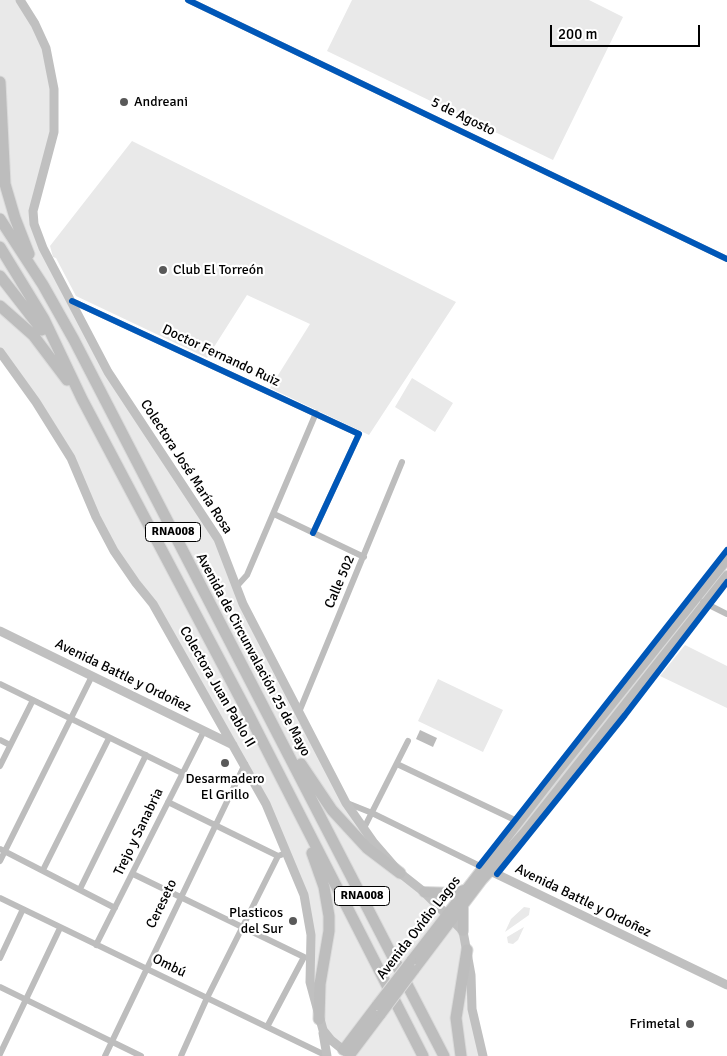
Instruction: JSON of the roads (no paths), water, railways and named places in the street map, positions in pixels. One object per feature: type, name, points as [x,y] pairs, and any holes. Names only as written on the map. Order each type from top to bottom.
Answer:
[{"type":"highway","points":[[0,82],[5,184],[15,218],[43,285]]},
{"type":"highway","name":"Avenida de Circunvalación 25 de Mayo","points":[[0,219],[43,285],[74,340],[444,1056]]},
{"type":"highway","name":"RNA008","points":[[0,247],[44,319],[82,399],[148,519],[284,781],[422,1056]]},
{"type":"highway","points":[[0,276],[58,351]]},
{"type":"highway","points":[[0,306],[33,335],[82,399]]},
{"type":"highway","points":[[279,736],[298,758],[332,810],[367,848],[400,873]]},
{"type":"highway","points":[[284,781],[317,864],[328,908],[329,931],[320,984],[321,1024]]},
{"type":"highway","points":[[462,1056],[456,1018],[467,950]]},
{"type":"main road","name":"Colectora José María Rosa","points":[[20,0],[35,24],[46,48],[54,89],[54,132],[33,211],[34,224],[43,248],[108,372],[218,539],[244,604],[346,803],[400,873],[424,892],[463,931],[467,950],[472,1009],[483,1056]]},
{"type":"main road","name":"Colectora Juan Pablo II","points":[[0,352],[36,402],[71,458],[96,517],[114,551],[153,604],[266,804],[282,854],[304,895],[309,918],[307,956],[310,982],[327,1056]]},
{"type":"main road","name":"Avenida Ovidio Lagos","points":[[346,1055],[468,889],[488,870],[701,601],[727,559]]},
{"type":"main road","name":"Avenida Ovidio Lagos","points":[[450,916],[464,905],[518,822],[701,601],[727,576]]},
{"type":"main road","name":"Avenida Battle y Ordoñez","points":[[0,630],[234,745]]},
{"type":"main road","name":"Avenida Battle y Ordoñez","points":[[488,870],[727,985]]},
{"type":"main road","points":[[424,892],[455,893],[468,889]]},
{"type":"main road","points":[[463,931],[462,914],[464,905]]},
{"type":"main road","points":[[321,1024],[346,1055]]},
{"type":"street","name":"5 de Agosto","points":[[188,0],[727,259]]},
{"type":"street","name":"Doctor Fernando Ruiz","points":[[72,301],[359,434],[313,533]]},
{"type":"street","points":[[238,586],[247,575],[316,413]]},
{"type":"street","name":"Calle 502","points":[[299,712],[402,462]]},
{"type":"street","points":[[274,514],[364,557]]},
{"type":"street","points":[[701,601],[727,614]]},
{"type":"street","points":[[0,861],[2,850],[92,676]]},
{"type":"street","points":[[0,684],[182,773]]},
{"type":"street","points":[[0,766],[33,700]]},
{"type":"street","name":"Trejo y Sanabria","points":[[96,945],[204,731]]},
{"type":"street","points":[[43,870],[109,738]]},
{"type":"street","points":[[0,740],[10,745]]},
{"type":"street","points":[[364,828],[408,741]]},
{"type":"street","points":[[80,889],[146,756]]},
{"type":"street","name":"Cereseto","points":[[105,1056],[214,824],[245,764]]},
{"type":"street","points":[[397,764],[518,822]]},
{"type":"street","points":[[168,802],[282,854],[206,998],[181,1056]]},
{"type":"street","name":"Avenida Battle y Ordoñez","points":[[346,803],[372,812],[488,870]]},
{"type":"street","points":[[2,850],[115,908]]},
{"type":"street","points":[[133,874],[307,956],[267,1027]]},
{"type":"street","name":"Ombú","points":[[0,898],[327,1056]]},
{"type":"street","points":[[0,958],[23,910]]},
{"type":"street","points":[[0,1054],[60,928]]},
{"type":"street","points":[[0,987],[141,1056]]},
{"type":"place","name":"Andreani","points":[[124,102]]},
{"type":"place","name":"Club El Torreón","points":[[163,270]]},
{"type":"place","name":"Desarmadero El Grillo","points":[[225,763]]},
{"type":"place","name":"Plasticos del Sur","points":[[293,921]]},
{"type":"place","name":"Frimetal","points":[[690,1024]]}]
